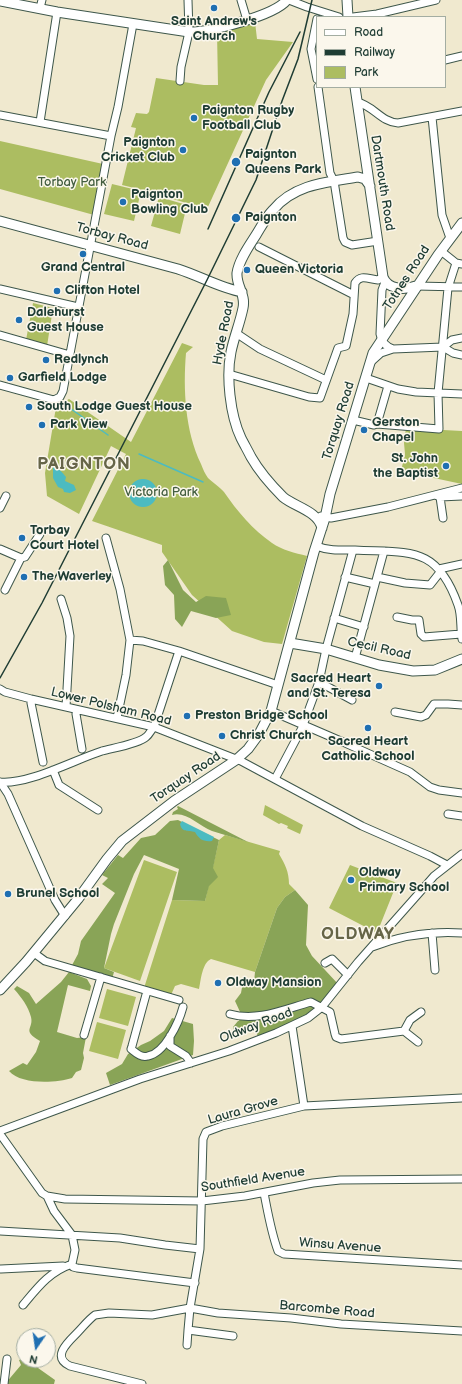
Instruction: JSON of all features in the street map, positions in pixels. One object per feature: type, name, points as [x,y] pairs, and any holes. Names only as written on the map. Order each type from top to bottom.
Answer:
[{"type":"main road","points":[[0,0],[41,4],[57,12],[189,32],[201,32],[222,28],[247,20],[284,4],[288,0]]},
{"type":"main road","points":[[346,0],[348,16]]},
{"type":"main road","name":"Dartmouth Road","points":[[355,88],[384,280]]},
{"type":"main road","points":[[358,177],[365,179],[368,177]]},
{"type":"main road","points":[[215,283],[228,282],[237,272],[251,243],[274,208],[292,194],[300,189],[334,181],[368,177]]},
{"type":"main road","name":"Torbay Road","points":[[0,221],[178,268],[201,276],[223,288],[242,292]]},
{"type":"main road","name":"Totnes Road","points":[[376,349],[416,286],[462,223]]},
{"type":"main road","name":"Hyde Road","points":[[237,272],[237,280],[244,298],[231,352],[229,374],[233,415],[240,438],[252,459],[273,486],[291,503],[311,513],[320,521],[322,528]]},
{"type":"main road","points":[[384,280],[393,287],[409,288],[416,286]]},
{"type":"main road","points":[[402,288],[407,296],[407,300]]},
{"type":"main road","name":"Torquay Road","points":[[0,990],[65,916],[122,841],[174,801],[236,760],[248,749],[259,734],[271,711],[276,684],[290,643],[325,518],[328,502],[370,363],[376,349]]},
{"type":"main road","points":[[311,513],[322,510],[328,502]]},
{"type":"main road","name":"Cecil Road","points":[[290,643],[326,649],[390,667],[424,671],[435,670],[462,658]]},
{"type":"street","points":[[180,81],[181,67],[189,32],[188,0]]},
{"type":"street","points":[[241,0],[247,20]]},
{"type":"street","points":[[288,0],[318,16]]},
{"type":"street","points":[[361,16],[377,14],[436,0]]},
{"type":"street","points":[[40,122],[57,12]]},
{"type":"street","points":[[0,385],[54,400],[58,399],[63,391],[133,24]]},
{"type":"street","points":[[316,27],[312,49],[316,73]]},
{"type":"street","points":[[446,60],[462,56]]},
{"type":"street","points":[[318,88],[330,173],[334,181],[343,238],[345,242],[352,245],[378,241]]},
{"type":"street","points":[[357,102],[364,104],[388,122],[393,123],[462,111]]},
{"type":"street","points":[[0,115],[111,136]]},
{"type":"street","points":[[432,117],[442,215],[450,238]]},
{"type":"street","points":[[259,247],[354,295]]},
{"type":"street","points":[[353,420],[374,425],[439,429],[438,394],[448,288],[459,264],[441,250]]},
{"type":"street","points":[[229,374],[320,398],[338,348],[346,346],[353,314],[354,283],[357,280],[367,277],[384,280]]},
{"type":"street","name":"Dartmouth Road","points":[[381,340],[382,290],[384,280]]},
{"type":"street","points":[[416,286],[448,288],[462,287]]},
{"type":"street","points":[[0,289],[78,307]]},
{"type":"street","points":[[236,332],[260,349],[326,380]]},
{"type":"street","points":[[0,335],[70,355]]},
{"type":"street","points":[[443,347],[452,340],[462,338]]},
{"type":"street","points":[[381,340],[385,346],[393,349]]},
{"type":"street","points":[[370,363],[381,353],[393,349],[443,347],[454,353],[462,355]]},
{"type":"street","points":[[366,378],[388,386],[416,392],[462,394]]},
{"type":"street","points":[[377,424],[388,386]]},
{"type":"street","points":[[325,518],[388,506],[462,488]]},
{"type":"street","points":[[433,495],[440,498],[462,496]]},
{"type":"street","points":[[0,508],[6,496]]},
{"type":"street","points":[[440,498],[443,518]]},
{"type":"street","name":"Hyde Road","points":[[311,513],[325,518]]},
{"type":"street","points":[[5,590],[21,558],[25,556],[40,534]]},
{"type":"street","points":[[106,538],[120,589],[130,640],[126,675],[117,718]]},
{"type":"street","points":[[316,546],[323,549],[384,550],[412,553],[422,557],[440,570],[459,600],[462,636],[424,636],[421,634],[419,620],[397,617]]},
{"type":"street","points":[[0,549],[21,558]]},
{"type":"street","points":[[275,779],[302,728],[302,724],[319,682],[326,649],[353,550]]},
{"type":"street","points":[[355,658],[384,550]]},
{"type":"street","points":[[377,577],[406,583],[430,585],[440,570],[462,564]]},
{"type":"street","points":[[345,577],[375,584]]},
{"type":"street","points":[[61,599],[67,618],[70,636],[66,707]]},
{"type":"street","points":[[334,618],[364,627]]},
{"type":"street","points":[[130,640],[143,640],[276,684]]},
{"type":"street","points":[[0,782],[10,783],[53,770],[76,760],[130,744],[146,737],[154,727],[179,651]]},
{"type":"street","points":[[319,682],[352,700]]},
{"type":"street","points":[[0,699],[2,690]]},
{"type":"street","name":"Lower Polsham Road","points":[[2,690],[31,699],[154,727],[241,761],[362,826],[447,865]]},
{"type":"street","points":[[31,699],[43,762]]},
{"type":"street","points":[[395,712],[421,717],[426,715],[434,704],[462,705]]},
{"type":"street","points":[[77,710],[76,714],[82,749]]},
{"type":"street","points":[[271,711],[410,772],[430,787],[439,790],[462,793]]},
{"type":"street","points":[[53,770],[59,785],[98,810]]},
{"type":"street","points":[[0,782],[8,794],[55,900],[65,916]]},
{"type":"street","points":[[448,814],[462,816]]},
{"type":"street","name":"Oldway Road","points":[[0,1131],[140,1079],[229,1051],[292,1026],[308,1018],[322,1007],[420,892],[447,865],[462,854]]},
{"type":"street","points":[[432,933],[435,970]]},
{"type":"street","points":[[372,947],[418,935],[432,933],[462,933]]},
{"type":"street","points":[[34,953],[45,961],[179,1000]]},
{"type":"street","points":[[325,963],[332,959],[348,975]]},
{"type":"street","points":[[84,1035],[101,977]]},
{"type":"street","points":[[147,991],[131,1049],[138,1055],[147,1057],[156,1052],[170,1036],[183,1007]]},
{"type":"street","points":[[230,1014],[237,1016],[260,1016],[311,1002],[330,1012],[335,1034],[338,1038],[345,1039],[404,1031],[418,1042]]},
{"type":"street","points":[[404,1031],[410,1020],[421,1012]]},
{"type":"street","points":[[292,1026],[304,1106]]},
{"type":"street","points":[[170,1036],[170,1046],[186,1056],[191,1063]]},
{"type":"street","name":"Laura Grove","points":[[187,1345],[190,1308],[200,1249],[203,1139],[206,1132],[222,1126],[304,1106],[462,1098]]},
{"type":"street","points":[[0,1134],[42,1193],[47,1196],[54,1211],[72,1235],[75,1246],[69,1265],[56,1271],[46,1279],[23,1305]]},
{"type":"street","name":"Southfield Avenue","points":[[47,1196],[65,1199],[202,1201],[264,1193],[313,1183],[340,1180],[462,1179]]},
{"type":"street","name":"Winsu Avenue","points":[[264,1193],[274,1242],[278,1252],[284,1254],[462,1265]]},
{"type":"street","points":[[0,1231],[120,1238],[200,1249]]},
{"type":"street","points":[[1,1269],[69,1265],[78,1268],[195,1283]]},
{"type":"street","points":[[142,1384],[70,1366],[64,1363],[62,1358],[63,1348],[95,1315],[109,1313],[152,1315],[190,1308]]},
{"type":"street","name":"Barcombe Road","points":[[190,1308],[218,1313],[291,1318],[341,1324],[462,1331]]},
{"type":"street","points":[[188,1330],[233,1336]]},
{"type":"street","points":[[4,1384],[7,1359]]},
{"type":"green space","points":[[255,22],[257,39],[293,42],[266,80],[207,209],[159,194],[122,185],[136,128],[131,127],[136,113],[147,114],[149,112],[156,78],[204,85],[218,85],[217,32]]},
{"type":"green space","name":"Torbay Park","points":[[0,141],[103,164],[94,215],[0,189]]},
{"type":"green space","name":"Paignton Bowling Club","points":[[112,184],[141,191],[134,221],[104,214]]},
{"type":"green space","points":[[159,197],[187,205],[180,234],[151,226]]},
{"type":"green space","points":[[33,303],[53,308],[47,346],[26,340]]},
{"type":"green space","name":"Victoria Park","points":[[182,343],[193,347],[186,353],[186,410],[191,438],[203,470],[208,478],[221,488],[246,520],[265,538],[280,548],[307,556],[282,644],[264,642],[232,631],[192,595],[162,552],[162,545],[92,521],[126,454],[111,446],[79,514],[47,496],[45,473],[56,407],[69,399],[131,442]]},
{"type":"green space","points":[[406,428],[462,431],[462,484],[401,471],[405,454],[404,443]]},
{"type":"green space","points":[[168,560],[183,590],[196,602],[206,596],[226,598],[231,615],[216,618],[191,611],[182,627],[175,619],[174,595],[165,585],[163,566]]},
{"type":"green space","points":[[265,805],[303,825],[300,834],[287,828],[288,826],[281,823],[279,824],[263,815]]},
{"type":"green space","points":[[178,806],[248,842],[207,829],[182,815],[172,815],[173,812],[178,809]]},
{"type":"green space","points":[[178,820],[219,840],[213,868],[218,877],[209,886],[205,901],[172,900],[179,869],[144,855],[134,874],[111,934],[104,968],[114,972],[112,979],[71,967],[78,954],[81,941],[115,893],[102,884],[108,878],[102,875],[118,855],[123,858],[141,838],[155,835],[170,821]]},
{"type":"green space","points":[[225,835],[280,851],[279,854],[286,868],[289,884],[295,890],[285,897],[277,908],[255,972],[211,959],[204,968],[199,989],[181,984],[175,986],[171,995],[144,988],[172,900],[205,901],[219,840]]},
{"type":"green space","points":[[144,860],[177,872],[140,981],[104,968]]},
{"type":"green space","points":[[350,865],[397,883],[377,933],[329,908]]},
{"type":"green space","points":[[295,890],[308,905],[306,945],[312,956],[339,985],[308,1018],[258,1037],[255,1028],[245,1031],[244,1028],[234,1032],[233,1027],[239,1021],[241,1014],[235,1001],[241,993],[243,982],[246,980],[254,982],[255,972],[277,908],[285,897]]},
{"type":"green space","points":[[69,972],[87,979],[91,986],[90,991],[68,985],[57,1032],[77,1038],[86,1037],[81,1070],[76,1072],[72,1078],[48,1082],[30,1081],[14,1076],[9,1071],[23,1063],[27,1065],[36,1052],[40,1041],[30,1032],[30,1013],[14,989],[17,986],[29,993],[36,1004],[61,982]]},
{"type":"green space","points":[[107,989],[136,997],[128,1026],[99,1018]]},
{"type":"green space","points":[[172,1018],[193,1024],[193,1055],[110,1085],[106,1073],[122,1064],[128,1054],[164,1031]]},
{"type":"green space","points":[[97,1022],[126,1030],[118,1059],[89,1051]]},
{"type":"green space","points":[[18,1368],[38,1368],[55,1380],[54,1384],[5,1384]]},
{"type":"water","points":[[53,467],[62,472],[66,477],[65,481],[74,485],[76,490],[70,493],[64,492],[63,489],[58,487],[53,478]]},
{"type":"water","points":[[143,479],[153,483],[157,493],[153,503],[143,507],[133,503],[129,493],[133,483]]},
{"type":"water","points":[[182,821],[214,837],[212,841],[200,838],[195,832],[182,829],[180,824]]},
{"type":"waterway","points":[[64,404],[108,435]]},
{"type":"waterway","points":[[139,454],[203,482]]},
{"type":"railway","points":[[0,678],[42,603],[207,280],[256,180],[282,101],[298,59],[312,0]]},
{"type":"railway","points":[[208,229],[269,92],[300,32]]},
{"type":"place","name":"Saint Andrew's Church","points":[[214,8]]},
{"type":"place","name":"Paignton Rugby Football Club","points":[[194,118]]},
{"type":"place","name":"Paignton Cricket Club","points":[[183,150]]},
{"type":"place","name":"Paignton Queens Park","points":[[236,162]]},
{"type":"place","name":"Paignton Bowling Club","points":[[123,202]]},
{"type":"place","name":"Paignton","points":[[236,218]]},
{"type":"place","name":"Grand Central","points":[[83,254]]},
{"type":"place","name":"Queen Victoria","points":[[247,270]]},
{"type":"place","name":"Clifton Hotel","points":[[57,291]]},
{"type":"place","name":"Dalehurst Guest House","points":[[19,320]]},
{"type":"place","name":"Redlynch","points":[[46,360]]},
{"type":"place","name":"Garfield Lodge","points":[[10,378]]},
{"type":"place","name":"South Lodge Guest House","points":[[29,407]]},
{"type":"place","name":"Park View","points":[[42,425]]},
{"type":"place","name":"Gerston Chapel","points":[[364,430]]},
{"type":"place","name":"St. John the Baptist","points":[[446,466]]},
{"type":"place","name":"Torbay Court Hotel","points":[[22,538]]},
{"type":"place","name":"The Waverley","points":[[24,577]]},
{"type":"place","name":"Sacred Heart and St. Teresa","points":[[379,686]]},
{"type":"place","name":"Preston Bridge School","points":[[187,716]]},
{"type":"place","name":"Sacred Heart Catholic School","points":[[368,728]]},
{"type":"place","name":"Christ Church","points":[[222,736]]},
{"type":"place","name":"Oldway Primary School","points":[[351,880]]},
{"type":"place","name":"Brunel School","points":[[8,894]]},
{"type":"place","name":"Oldway Mansion","points":[[218,983]]},
{"type":"district","name":"PAIGNTON","points":[[84,465]]},
{"type":"district","name":"OLDWAY","points":[[358,935]]}]
